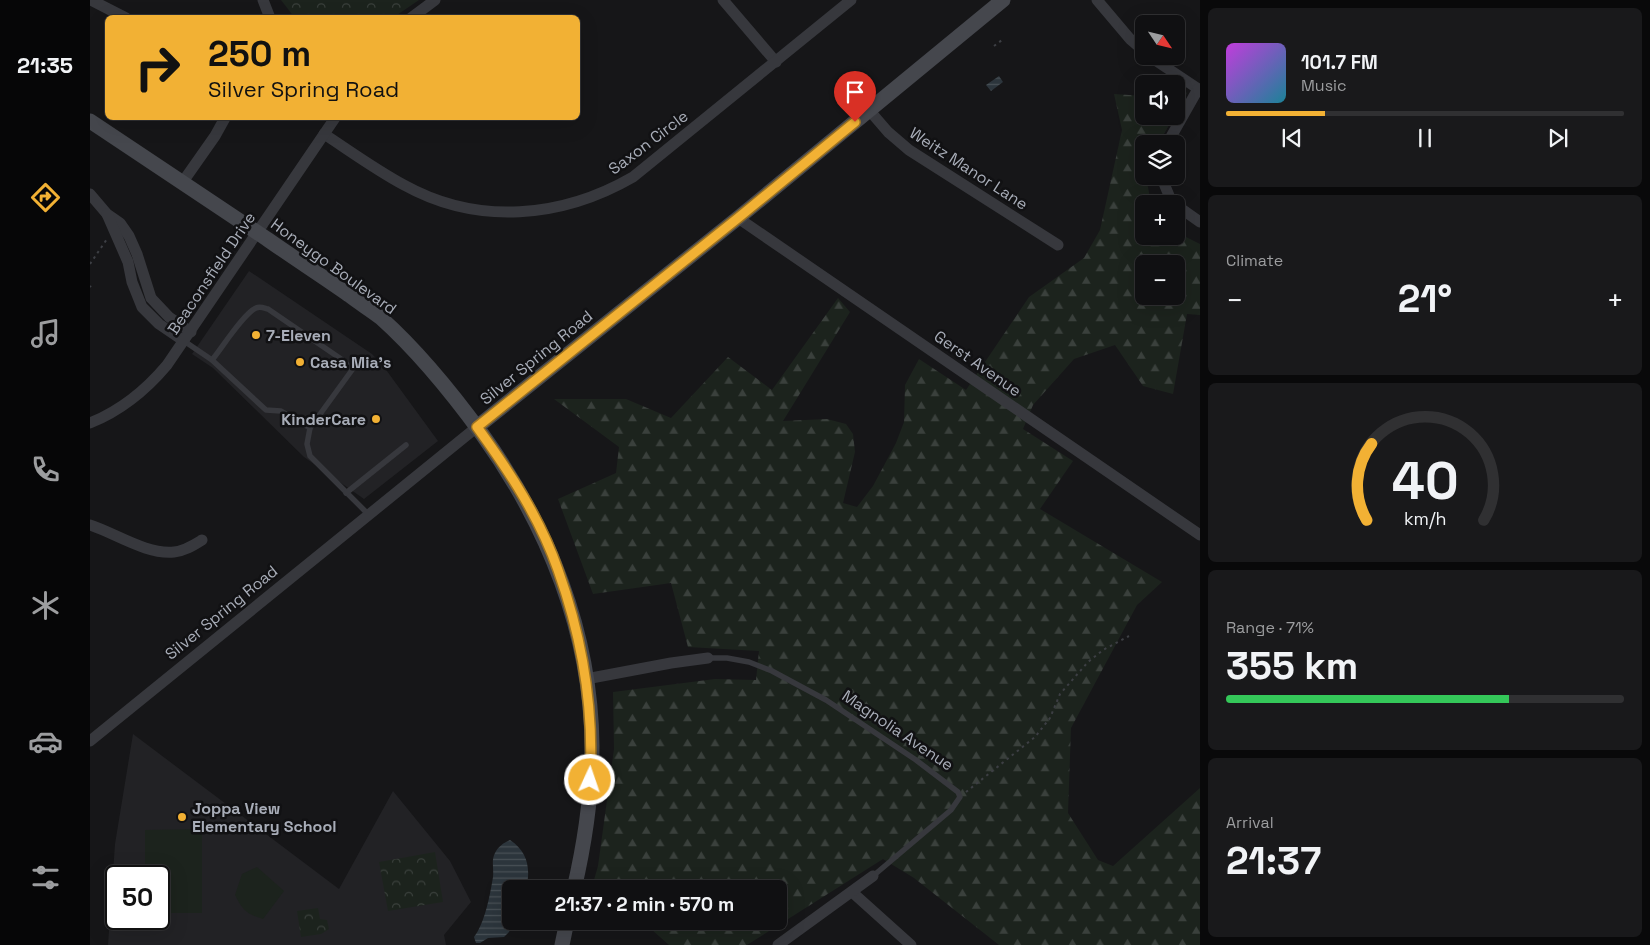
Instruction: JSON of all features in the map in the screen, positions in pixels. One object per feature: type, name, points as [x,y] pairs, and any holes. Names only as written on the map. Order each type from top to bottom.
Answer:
[{"type":"main road","name":"Silver Spring Road","points":[[477,427],[738,218],[1003,0]]},
{"type":"main road","name":"Honeygo Boulevard","points":[[90,121],[322,276],[380,318],[450,391],[517,486],[544,537],[558,569],[579,640],[586,679],[592,745],[590,797],[584,844],[576,880]]},
{"type":"main road","points":[[562,945],[565,930]]},
{"type":"street","points":[[91,0],[120,15]]},
{"type":"street","points":[[415,15],[434,0]]},
{"type":"street","points":[[723,0],[776,62]]},
{"type":"street","name":"Saxon Circle","points":[[324,134],[405,186],[446,203],[490,211],[522,212],[548,210],[595,196],[633,177],[851,0]]},
{"type":"street","points":[[1097,0],[1135,44]]},
{"type":"street","points":[[1163,65],[1199,89],[1172,135]]},
{"type":"street","name":"Weitz Manor Lane","points":[[869,110],[888,132],[910,150],[1058,245]]},
{"type":"street","points":[[182,183],[225,120]]},
{"type":"street","name":"Beaconsfield Drive","points":[[90,422],[116,409],[150,384],[167,365],[334,120]]},
{"type":"street","points":[[90,194],[107,214],[128,262],[132,282],[142,307],[155,321],[187,336]]},
{"type":"street","points":[[1185,211],[1200,222]]},
{"type":"street","name":"Gerst Avenue","points":[[738,218],[1200,535]]},
{"type":"street","name":"Silver Spring Road","points":[[90,741],[477,427]]},
{"type":"street","points":[[90,525],[150,549],[165,552],[181,551],[202,540]]},
{"type":"street","name":"Magnolia Avenue","points":[[586,679],[708,658]]},
{"type":"street","points":[[782,944],[873,876]]},
{"type":"street","points":[[852,892],[911,945]]},
{"type":"lane","points":[[212,360],[244,320],[254,309],[259,307],[268,309],[344,361],[352,370],[310,428],[307,444],[310,456],[369,515]]},
{"type":"lane","points":[[187,336],[266,410],[281,411],[310,428]]},
{"type":"lane","points":[[346,493],[406,445]]},
{"type":"lane","name":"Magnolia Avenue","points":[[708,658],[727,658],[749,662],[772,671],[826,700],[947,782],[958,792],[960,797]]},
{"type":"lane","points":[[873,876],[951,810],[960,797]]},
{"type":"path","points":[[994,46],[1002,40],[1003,42]]},
{"type":"path","points":[[960,797],[1035,736],[1050,718],[1060,694],[1088,662],[1103,650],[1129,636]]},
{"type":"shaded area","points":[[999,76],[1003,82],[991,91],[986,85]]},
{"type":"shaded area","points":[[249,271],[372,354],[384,367],[438,441],[364,499],[304,457],[213,368],[192,354]]},
{"type":"shaded area","name":"Joppa View Elementary School","points":[[133,734],[339,889],[393,791],[450,861],[471,902],[444,935],[446,945],[108,945],[109,930],[170,930],[170,865],[114,865],[115,844]]},
{"type":"shaded area","points":[[510,840],[521,850],[527,862],[527,880],[502,880],[502,930],[510,930],[504,937],[488,938],[480,943],[476,943],[474,937],[484,917],[490,892],[494,856],[503,844]]},
{"type":"green space","points":[[281,0],[419,0],[397,15],[293,15]]},
{"type":"green space","points":[[1114,94],[1135,95],[1135,125],[1169,125],[1163,135],[1135,135],[1135,185],[1148,185],[1149,195],[1135,195],[1135,245],[1185,245],[1185,236],[1200,244],[1200,315],[1187,314],[1173,394],[1143,386],[1115,345],[1074,359],[1033,405],[1023,429],[1073,461],[1040,509],[1162,582],[1137,605],[1071,728],[1068,813],[1098,860],[1113,866],[1200,788],[1200,945],[999,945],[914,878],[883,859],[787,920],[787,880],[594,880],[598,866],[614,749],[613,692],[715,679],[756,680],[759,651],[688,647],[671,583],[593,594],[558,499],[616,473],[619,447],[554,399],[626,399],[671,418],[728,357],[772,390],[838,298],[850,312],[783,421],[827,419],[846,424],[853,434],[855,452],[843,503],[857,507],[873,486],[896,443],[904,422],[905,385],[919,359],[966,390],[1029,297],[1084,258],[1100,230],[1122,130]]},
{"type":"green space","points":[[202,829],[202,913],[170,913],[170,865],[145,865],[145,830]]},
{"type":"green space","points":[[435,852],[443,902],[388,911],[379,862]]},
{"type":"green space","points":[[257,867],[284,891],[263,919],[246,911],[240,905],[235,895],[242,874]]},
{"type":"green space","points":[[318,908],[320,919],[327,920],[329,929],[321,934],[301,937],[297,911]]},
{"type":"green space","points":[[652,930],[771,930],[747,945],[669,945]]},
{"type":"place","name":"7-Eleven","points":[[256,335]]},
{"type":"place","name":"Casa Mia's","points":[[300,362]]},
{"type":"place","name":"KinderCare","points":[[376,419]]},
{"type":"place","name":"Joppa View Elementary School","points":[[182,817]]},
{"type":"route","points":[[590,780],[592,745],[586,679],[579,640],[558,569],[544,537],[517,486],[477,427],[855,122]]}]
